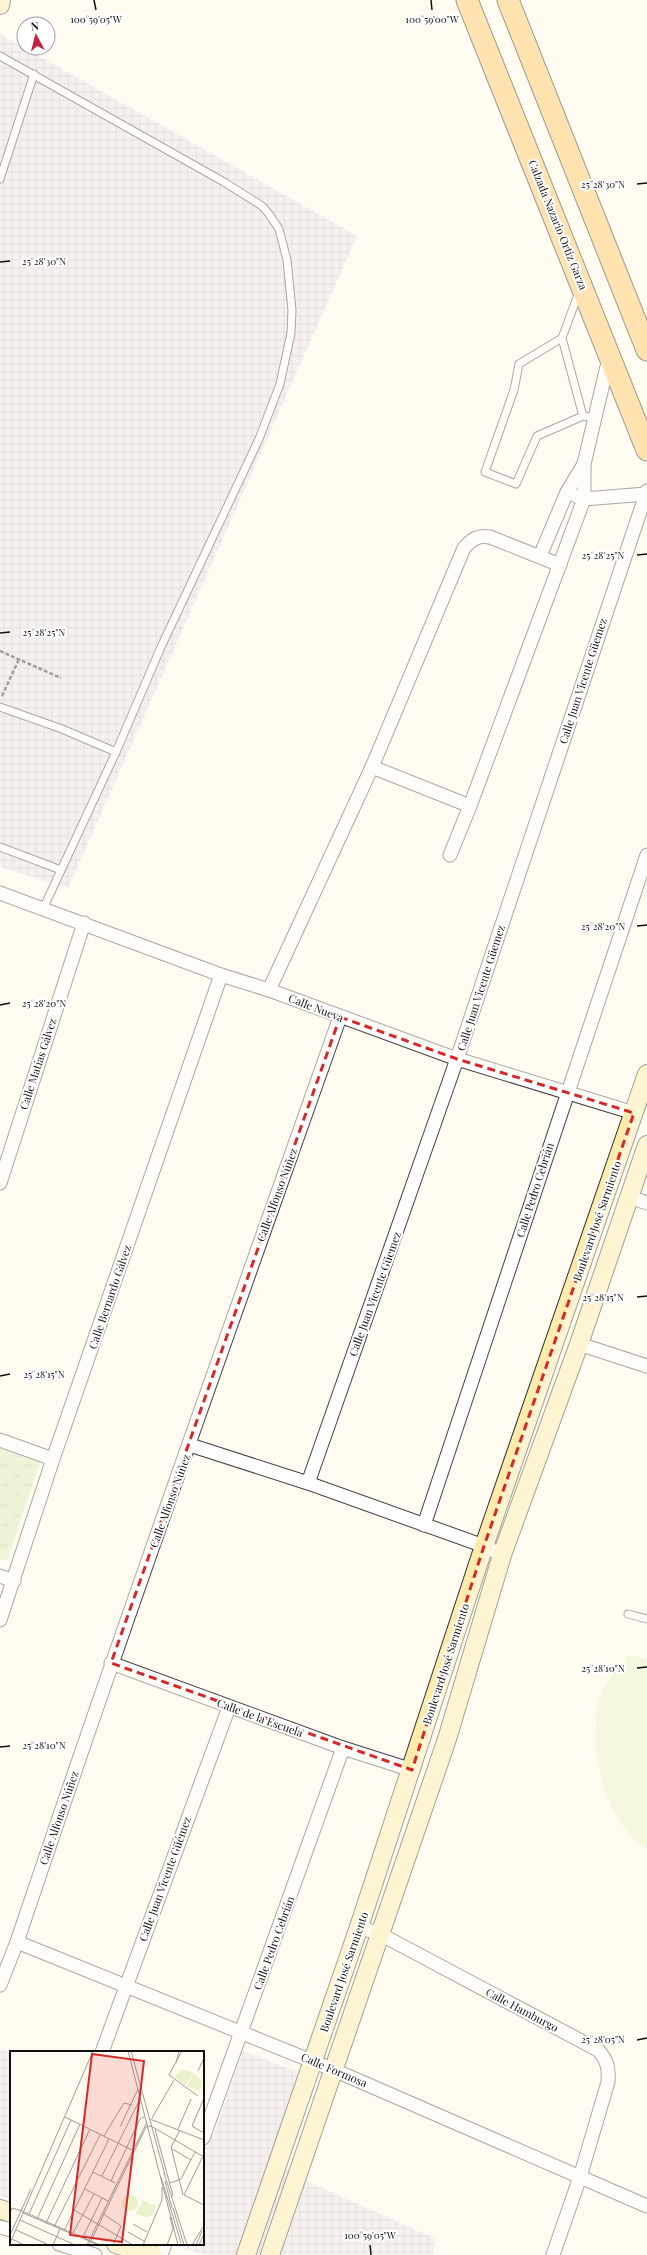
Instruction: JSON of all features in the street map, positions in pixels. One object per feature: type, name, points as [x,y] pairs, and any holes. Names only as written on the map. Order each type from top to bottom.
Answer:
[{"type":"main road","name":"Calzada Nazario Ortiz Garza","points":[[467,0],[582,284],[647,450]]},
{"type":"main road","points":[[508,0],[647,350]]},
{"type":"street","points":[[0,5],[1,0]]},
{"type":"street","points":[[450,854],[470,806],[584,499],[584,464],[589,417],[610,354]]},
{"type":"street","points":[[540,556],[567,492],[584,464]]},
{"type":"street","points":[[567,492],[584,499],[646,492]]},
{"type":"street","name":"Calle Juan Vicente Güemez","points":[[308,1483],[457,1059],[646,492]]},
{"type":"street","points":[[269,990],[372,767],[464,548],[472,539],[482,536],[501,541],[560,565]]},
{"type":"street","points":[[372,767],[470,806]]},
{"type":"street","name":"Calle Pedro Cebrián","points":[[424,1525],[647,855]]},
{"type":"street","name":"Calle Nueva","points":[[0,893],[221,975],[269,990],[457,1059],[634,1113]]},
{"type":"street","name":"Calle Matías Gálvez","points":[[0,1183],[84,923]]},
{"type":"street","name":"Calle Bernardo Gálvez","points":[[0,1620],[53,1459],[221,975]]},
{"type":"street","name":"Calle Alfonso Núñez","points":[[0,1985],[17,1942],[111,1663],[190,1445],[340,1017]]},
{"type":"street","name":"Boulevard José Sarmiento","points":[[246,2255],[412,1770],[484,1546],[647,1074]]},
{"type":"street","name":"Boulevard José Sarmiento","points":[[270,2255],[447,1739],[502,1555],[579,1344],[647,1145]]},
{"type":"street","points":[[629,1197],[647,1203]]},
{"type":"street","points":[[579,1344],[647,1366]]},
{"type":"street","points":[[0,1440],[53,1459]]},
{"type":"street","points":[[190,1445],[308,1483],[484,1546],[502,1555]]},
{"type":"street","points":[[0,1576],[14,1581]]},
{"type":"street","name":"Calle de la Escuela","points":[[111,1663],[343,1748],[412,1770]]},
{"type":"street","name":"Calle Juan Vicente Güémez","points":[[102,2051],[229,1707]]},
{"type":"street","name":"Calle Pedro Cebrián","points":[[204,2135],[343,1748]]},
{"type":"street","name":"Calle Hamburgo","points":[[359,1927],[380,1934],[598,2050],[606,2059],[609,2069],[608,2082],[580,2176],[553,2255]]},
{"type":"street","name":"Calle Formosa","points":[[17,1942],[125,1987],[334,2070],[647,2206]]},
{"type":"street","points":[[0,2209],[10,2212]]},
{"type":"street","points":[[0,2227],[10,2230]]},
{"type":"street","points":[[62,2245],[95,2255]]},
{"type":"street","points":[[119,2245],[153,2255]]},
{"type":"street","points":[[161,2255],[165,2245]]},
{"type":"lane","points":[[0,56],[34,74],[255,202],[270,214],[279,229],[287,260],[292,310],[290,340],[280,384],[259,439],[161,647],[116,752],[43,909]]},
{"type":"lane","points":[[0,179],[34,74]]},
{"type":"lane","points":[[562,338],[589,417],[537,436],[516,484],[485,472],[514,390],[519,364],[562,338],[582,284]]},
{"type":"lane","points":[[0,707],[62,729],[116,752]]},
{"type":"lane","points":[[0,848],[61,870]]},
{"type":"lane","points":[[628,1614],[647,1619]]},
{"type":"path","points":[[0,651],[61,678]]},
{"type":"path","points":[[0,700],[19,660]]},
{"type":"highlighted area","points":[[340,1017],[457,1059],[634,1113],[484,1546],[412,1770],[111,1663]]},
{"type":"shaded area","points":[[0,34],[16,43],[16,56],[39,56],[357,236],[68,888],[0,867]]},
{"type":"shaded area","points":[[0,2049],[10,2053],[10,2199],[0,2196]]},
{"type":"shaded area","points":[[243,2051],[308,2076],[277,2162],[313,2184],[436,2239],[433,2255],[206,2255],[171,2245],[204,2245],[204,2134],[213,2136]]},
{"type":"green space","points":[[0,1442],[42,1456],[7,1561],[0,1559]]},
{"type":"green space","points":[[629,1655],[647,1659],[647,1849],[622,1825],[613,1810],[601,1777],[596,1742],[596,1711],[600,1696],[610,1677]]}]
